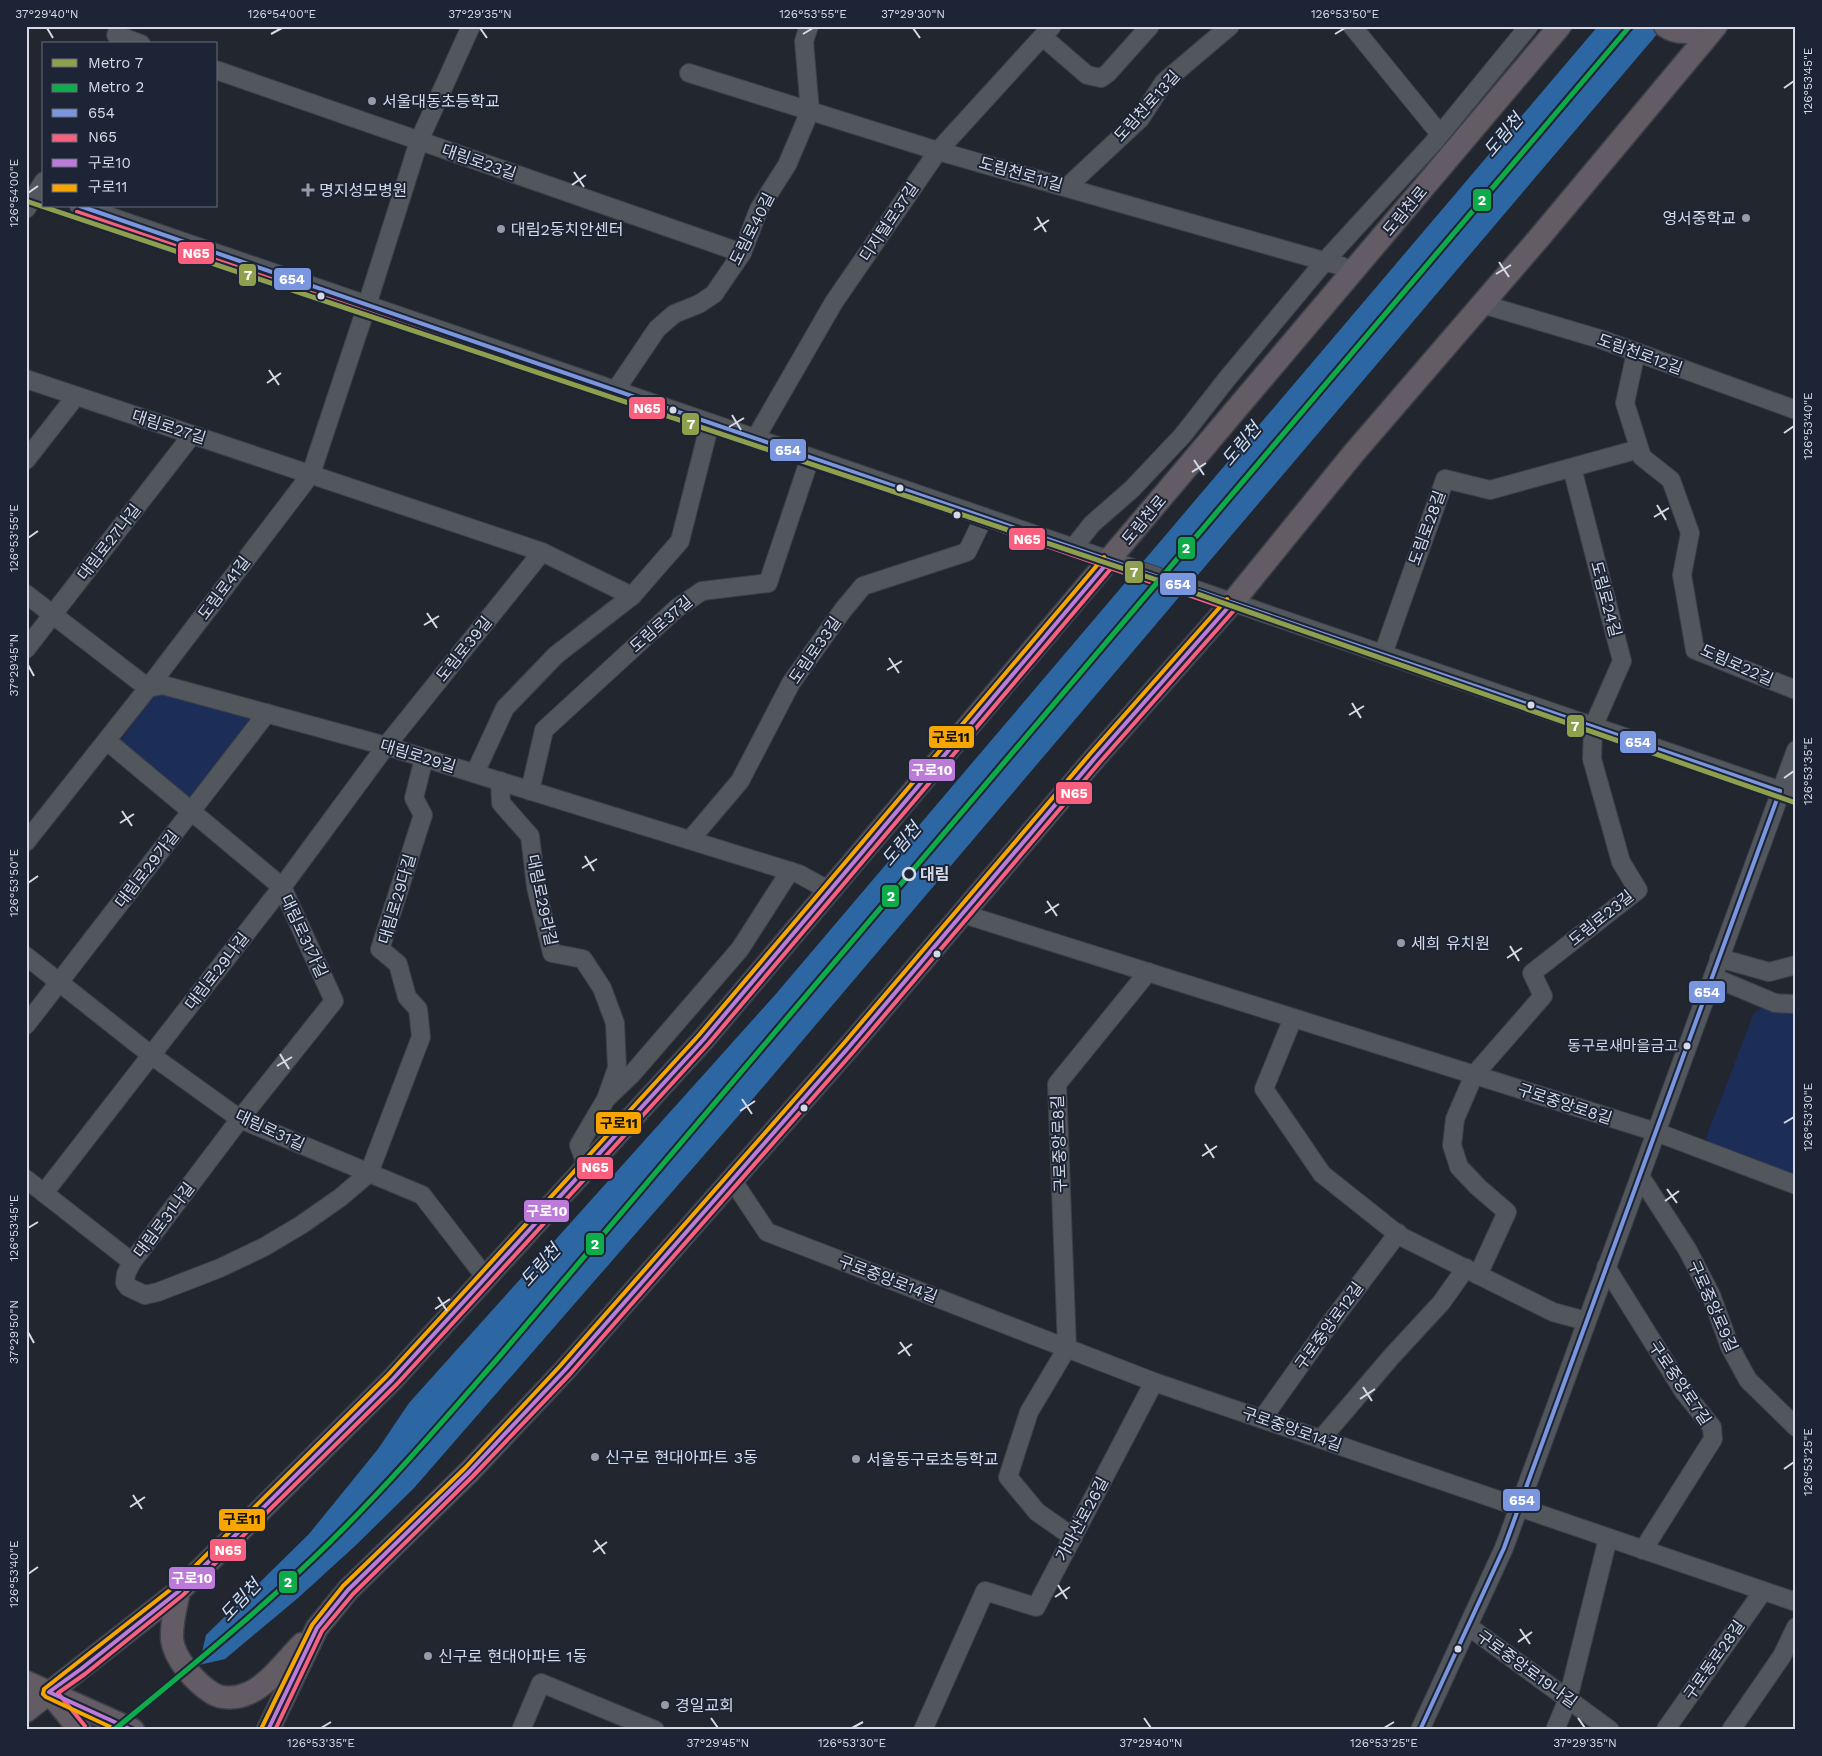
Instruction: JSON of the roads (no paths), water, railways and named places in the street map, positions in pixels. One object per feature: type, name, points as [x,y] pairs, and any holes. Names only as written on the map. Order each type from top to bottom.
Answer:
[{"type":"main road","name":"도림천로","points":[[26,1711],[179,1590],[392,1380],[704,1039],[830,891],[1118,564],[1353,272],[1560,26]]},
{"type":"main road","points":[[1665,26],[1669,29],[1686,32],[1710,27]]},
{"type":"main road","points":[[179,1590],[172,1626],[172,1641],[176,1655],[184,1667],[213,1694],[232,1698],[250,1693],[262,1685],[317,1628],[348,1590],[469,1472],[565,1370],[733,1181],[850,1047],[1226,601],[1482,304],[1710,27]]},
{"type":"main road","points":[[274,1725],[317,1628]]},
{"type":"main road","points":[[26,1682],[133,1730]]},
{"type":"main road","points":[[49,1692],[80,1730]]},
{"type":"street","name":"도림로41길","points":[[26,842],[107,741],[311,474],[419,141],[471,26]]},
{"type":"street","name":"도림로40길","points":[[615,391],[657,329],[674,314],[699,304],[714,294],[742,253],[758,209],[787,165],[810,111],[804,41],[809,26]]},
{"type":"street","points":[[1047,31],[1087,75],[1101,78],[1108,73],[1150,26]]},
{"type":"street","name":"도림천로13길","points":[[1067,188],[1140,119],[1164,82],[1230,26]]},
{"type":"street","points":[[1352,26],[1440,134]]},
{"type":"street","points":[[1073,548],[1092,524],[1132,489],[1183,435],[1325,261],[1440,134],[1529,26]]},
{"type":"street","name":"디지털로37길","points":[[755,439],[834,302],[938,151],[1047,31]]},
{"type":"street","points":[[116,35],[135,42]]},
{"type":"street","name":"대림로23길","points":[[218,71],[742,253]]},
{"type":"street","name":"도림천로11길","points":[[689,73],[938,151],[1325,261],[1353,272]]},
{"type":"street","points":[[26,209],[38,189]]},
{"type":"street","points":[[85,208],[1788,794]]},
{"type":"street","points":[[121,208],[136,226]]},
{"type":"street","name":"도림천로12길","points":[[1482,304],[1600,339],[1796,410]]},
{"type":"street","name":"도림로22길","points":[[1636,352],[1625,403],[1642,457],[1671,480],[1690,533],[1682,575],[1695,650],[1796,690]]},
{"type":"street","name":"대림로27길","points":[[26,380],[311,474]]},
{"type":"street","points":[[26,460],[76,396]]},
{"type":"street","points":[[475,774],[505,708],[556,654],[632,596],[680,541],[710,423]]},
{"type":"street","name":"대림로27나길","points":[[26,649],[192,434]]},
{"type":"street","name":"도림로28길","points":[[1383,654],[1445,479],[1490,490],[1639,449]]},
{"type":"street","name":"도림로37길","points":[[530,791],[544,730],[677,608],[702,590],[768,582],[810,458]]},
{"type":"street","name":"도림로24길","points":[[1572,468],[1622,661],[1593,727]]},
{"type":"street","points":[[311,474],[542,552],[632,596]]},
{"type":"street","name":"도림로33길","points":[[690,840],[740,781],[791,683],[843,610],[863,586],[967,552],[984,517]]},
{"type":"street","name":"도림로39길","points":[[386,746],[542,552]]},
{"type":"street","points":[[26,594],[148,688]]},
{"type":"street","name":"대림로29길","points":[[148,688],[163,684],[386,746],[790,871],[830,891]]},
{"type":"street","name":"대림로29가길","points":[[26,1025],[267,713]]},
{"type":"street","name":"도림로23길","points":[[1474,1075],[1542,996],[1532,974],[1638,890],[1621,862],[1592,759],[1593,727]]},
{"type":"street","name":"대림로31가길","points":[[107,741],[282,887],[334,1001],[240,1119]]},
{"type":"street","name":"대림로29나길","points":[[44,1193],[282,887],[386,746]]},
{"type":"street","points":[[1420,1730],[1504,1548],[1719,958],[1788,794],[1796,750]]},
{"type":"street","name":"대림로29다길","points":[[369,1173],[421,1037],[418,1009],[407,996],[398,964],[380,949],[423,816],[414,798],[424,758]]},
{"type":"street","name":"대림로29라길","points":[[500,781],[501,802],[530,836],[536,887],[552,953],[583,959],[602,988],[615,1023],[617,1068],[606,1099],[579,1145],[587,1167]]},
{"type":"street","points":[[606,1099],[632,1074],[740,949],[790,871]]},
{"type":"street","name":"구로중앙로8길","points":[[963,914],[1656,1132]]},
{"type":"street","name":"대림로31길","points":[[26,956],[151,1055],[240,1119],[422,1195],[486,1278]]},
{"type":"street","points":[[1719,958],[1769,972],[1796,966]]},
{"type":"street","name":"구로중앙로8길","points":[[1067,1348],[1057,1084],[1148,972]]},
{"type":"street","points":[[1713,977],[1775,1003],[1796,1004]]},
{"type":"street","points":[[1292,1018],[1264,1089],[1322,1174],[1398,1233],[1553,1312],[1586,1321]]},
{"type":"street","points":[[1321,1439],[1392,1356],[1472,1271],[1507,1212],[1478,1187],[1459,1167],[1452,1145],[1455,1119],[1474,1075]]},
{"type":"street","name":"대림로31나길","points":[[26,1180],[132,1262],[240,1119]]},
{"type":"street","points":[[1656,1132],[1796,1185]]},
{"type":"street","points":[[132,1262],[126,1274],[125,1283],[128,1287],[146,1294],[158,1292],[226,1265],[264,1247],[301,1225],[341,1197],[369,1173]]},
{"type":"street","name":"구로중앙로9길","points":[[1640,1176],[1687,1249],[1711,1295],[1730,1347],[1748,1380],[1796,1428]]},
{"type":"street","name":"구로중앙로14길","points":[[733,1181],[767,1232],[1154,1382],[1518,1507]]},
{"type":"street","name":"구로중앙로12길","points":[[1262,1419],[1398,1233]]},
{"type":"street","name":"구로중앙로7길","points":[[1606,1267],[1684,1392],[1712,1428],[1714,1439],[1643,1550]]},
{"type":"street","points":[[1067,1348],[1029,1412],[1008,1476],[1037,1512],[1073,1537]]},
{"type":"street","name":"가마산로26길","points":[[923,1730],[985,1592],[1036,1607],[1154,1382]]},
{"type":"street","points":[[1518,1507],[1796,1602]]},
{"type":"street","points":[[1555,1730],[1568,1699],[1608,1538]]},
{"type":"street","name":"구로동로28길","points":[[1666,1729],[1763,1591]]},
{"type":"street","name":"구로중앙로19나길","points":[[1468,1626],[1610,1730]]},
{"type":"street","points":[[1735,1729],[1782,1656],[1796,1627]]},
{"type":"street","points":[[521,1730],[541,1683],[655,1730]]},
{"type":"water","name":"도림천","points":[[1598,26],[1664,26],[746,1107],[414,1488],[298,1598],[225,1659],[199,1665],[206,1635],[309,1534],[378,1449],[409,1403],[775,995]]},
{"type":"metro line","name":"2","points":[[114,1730],[223,1639],[303,1568],[373,1498],[436,1428],[499,1357],[1630,26]]},
{"type":"metro line","name":"7","points":[[26,201],[42,206]]},
{"type":"metro line","name":"7","points":[[47,208],[1166,583],[1796,803]]},
{"type":"place","name":"서울대동초등학교","points":[[372,101]]},
{"type":"place","name":"명지성모병원","points":[[308,190]]},
{"type":"place","name":"영서중학교","points":[[1746,218]]},
{"type":"place","name":"대림2동치안센터","points":[[501,229]]},
{"type":"place","name":"대림","points":[[909,874]]},
{"type":"place","name":"세희 유치원","points":[[1401,943]]},
{"type":"place","name":"동구로새마을금고","points":[[1687,1046]]},
{"type":"place","name":"신구로 현대아파트 3동","points":[[595,1457]]},
{"type":"place","name":"서울동구로초등학교","points":[[856,1459]]},
{"type":"place","name":"신구로 현대아파트 1동","points":[[428,1656]]},
{"type":"place","name":"경일교회","points":[[665,1705]]}]
